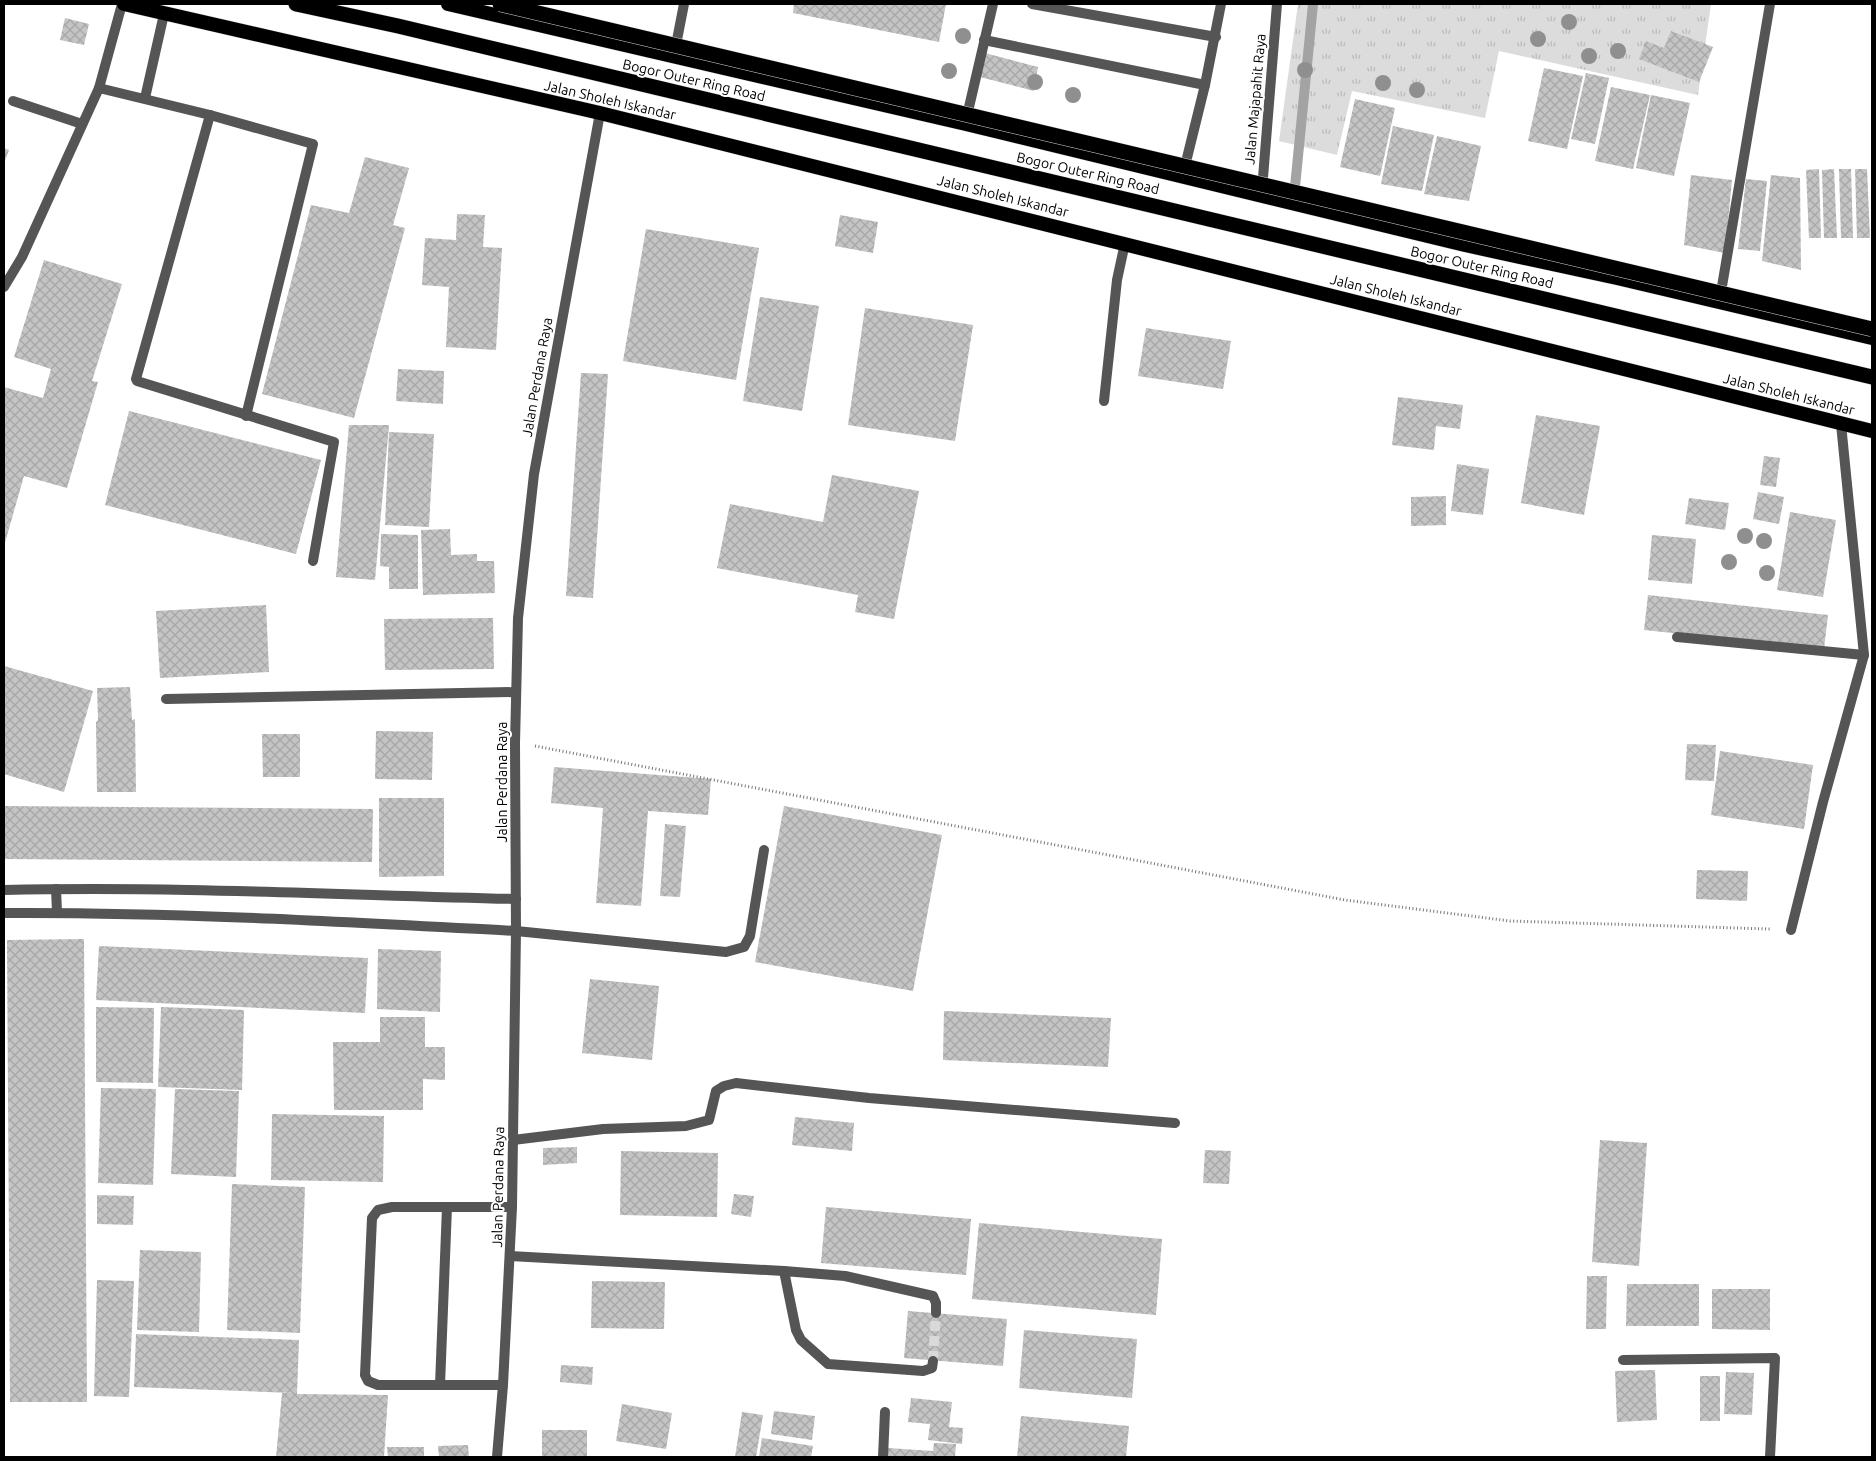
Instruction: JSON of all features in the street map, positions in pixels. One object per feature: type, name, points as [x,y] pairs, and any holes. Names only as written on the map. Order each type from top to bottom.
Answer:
[{"type":"highway","name":"Jalan Sholeh Iskandar","points":[[123,4],[600,113],[1872,431]]},
{"type":"highway","name":"Bogor Outer Ring Road","points":[[296,4],[456,40],[1872,377]]},
{"type":"highway","points":[[448,4],[966,124],[1465,245],[1872,338]]},
{"type":"highway","name":"Bogor Outer Ring Road","points":[[500,4],[1872,329]]},
{"type":"street","points":[[4,287],[22,257],[99,88],[123,4]]},
{"type":"street","points":[[674,56],[684,4]]},
{"type":"street","points":[[966,124],[993,4]]},
{"type":"street","points":[[1032,4],[1216,37]]},
{"type":"street","points":[[1182,176],[1216,37],[1221,4]]},
{"type":"street","name":"Jalan Majapahit Raya","points":[[1262,196],[1277,4]]},
{"type":"street","points":[[1720,302],[1770,4]]},
{"type":"street","points":[[145,98],[164,14]]},
{"type":"street","points":[[984,40],[1205,85]]},
{"type":"street","points":[[99,88],[210,115],[312,144],[246,416]]},
{"type":"street","points":[[13,101],[82,124]]},
{"type":"street","name":"Jalan Perdana Raya","points":[[497,1457],[503,1385],[512,1207],[516,931],[515,743],[518,618],[534,474],[600,113]]},
{"type":"street","points":[[210,115],[136,379],[137,381],[246,416],[334,442],[313,561]]},
{"type":"street","points":[[1104,401],[1117,280],[1125,243]]},
{"type":"street","points":[[1791,930],[1823,802],[1864,655],[1841,424]]},
{"type":"street","points":[[1677,637],[1864,655]]},
{"type":"street","points":[[166,699],[516,692]]},
{"type":"street","points":[[4,912],[333,920],[516,931],[726,952],[744,947],[750,936],[764,850]]},
{"type":"street","points":[[56,889],[57,912]]},
{"type":"street","points":[[4,890],[56,889],[516,899]]},
{"type":"street","points":[[512,1140],[603,1129],[686,1126],[709,1120],[716,1091],[724,1086],[736,1083],[869,1098],[1175,1123]]},
{"type":"street","points":[[503,1385],[378,1384],[368,1381],[365,1376],[372,1218],[378,1210],[392,1207],[512,1207]]},
{"type":"street","points":[[440,1385],[447,1207]]},
{"type":"street","points":[[510,1256],[845,1276],[933,1296],[936,1302],[936,1313]]},
{"type":"street","points":[[784,1271],[796,1330],[801,1340],[828,1364],[923,1371],[932,1368],[932,1361]]},
{"type":"street","points":[[1622,1360],[1774,1358],[1770,1457]]},
{"type":"street","points":[[883,1457],[885,1412]]},
{"type":"path","points":[[515,743],[567,751],[1345,900],[1510,920],[1791,930]]},
{"type":"green space","points":[[1298,4],[1711,4],[1698,95],[1499,51],[1485,118],[1352,91],[1337,155],[1279,141]]},
{"type":"building","points":[[794,4],[946,4],[939,42],[793,13]]},
{"type":"building","points":[[65,18],[89,24],[84,45],[60,40]]},
{"type":"building","points":[[1671,31],[1713,47],[1699,82],[1639,59],[1646,41],[1664,48]]},
{"type":"building","points":[[985,53],[1038,67],[1034,91],[980,77]]},
{"type":"building","points":[[1544,68],[1583,76],[1567,149],[1528,141]]},
{"type":"building","points":[[1586,73],[1609,78],[1595,144],[1571,139]]},
{"type":"building","points":[[1611,87],[1650,95],[1633,169],[1595,161]]},
{"type":"building","points":[[1651,95],[1690,103],[1674,176],[1636,168]]},
{"type":"building","points":[[1355,99],[1395,108],[1380,176],[1340,167]]},
{"type":"building","points":[[1393,126],[1434,135],[1422,191],[1381,184]]},
{"type":"building","points":[[1437,136],[1481,146],[1469,201],[1424,194]]},
{"type":"building","points":[[4,148],[9,150],[4,163]]},
{"type":"building","points":[[365,157],[409,168],[393,225],[405,228],[354,418],[262,394],[311,205],[349,213]]},
{"type":"building","points":[[1819,169],[1821,238],[1809,238],[1806,170]]},
{"type":"building","points":[[1834,169],[1837,238],[1824,238],[1822,170]]},
{"type":"building","points":[[1839,169],[1851,169],[1853,238],[1841,238]]},
{"type":"building","points":[[1855,169],[1867,169],[1870,238],[1857,238]]},
{"type":"building","points":[[1691,175],[1732,180],[1725,253],[1684,245]]},
{"type":"building","points":[[1771,175],[1800,178],[1801,270],[1762,261]]},
{"type":"building","points":[[1746,179],[1767,181],[1760,251],[1738,249]]},
{"type":"building","points":[[457,214],[485,215],[483,247],[502,248],[496,350],[446,347],[449,287],[422,285],[425,238],[456,240]]},
{"type":"building","points":[[840,215],[878,222],[873,253],[835,246]]},
{"type":"building","points":[[646,229],[759,248],[736,380],[623,361]]},
{"type":"building","points":[[44,260],[122,284],[92,381],[98,382],[67,488],[24,476],[4,546],[4,387],[43,398],[51,369],[14,357]]},
{"type":"building","points":[[760,297],[819,306],[802,411],[743,401]]},
{"type":"building","points":[[865,308],[973,325],[955,441],[848,425]]},
{"type":"building","points":[[1146,328],[1231,341],[1223,389],[1138,376]]},
{"type":"building","points":[[398,369],[444,371],[443,404],[396,401]]},
{"type":"building","points":[[581,373],[608,374],[593,598],[566,596]]},
{"type":"building","points":[[1398,397],[1463,405],[1460,429],[1436,426],[1434,450],[1392,445]]},
{"type":"building","points":[[129,411],[321,460],[296,554],[105,505]]},
{"type":"building","points":[[1536,415],[1600,426],[1584,515],[1521,503]]},
{"type":"building","points":[[349,425],[389,425],[375,580],[336,577]]},
{"type":"building","points":[[389,432],[434,434],[429,527],[385,525]]},
{"type":"building","points":[[1764,456],[1780,458],[1776,487],[1760,485]]},
{"type":"building","points":[[1457,464],[1489,469],[1483,515],[1451,511]]},
{"type":"building","points":[[832,475],[919,491],[894,619],[855,612],[858,595],[717,568],[730,504],[823,522]]},
{"type":"building","points":[[1758,492],[1784,497],[1779,524],[1753,519]]},
{"type":"building","points":[[1446,496],[1446,525],[1411,526],[1411,497]]},
{"type":"building","points":[[1689,498],[1729,503],[1725,530],[1685,524]]},
{"type":"building","points":[[1790,512],[1836,520],[1823,597],[1777,590]]},
{"type":"building","points":[[450,529],[451,555],[477,554],[477,561],[494,561],[495,593],[423,595],[421,530]]},
{"type":"building","points":[[381,534],[418,535],[418,589],[389,589],[389,567],[380,566]]},
{"type":"building","points":[[1652,535],[1696,539],[1692,584],[1648,580]]},
{"type":"building","points":[[1648,595],[1828,615],[1824,649],[1644,630]]},
{"type":"building","points":[[266,605],[269,672],[160,678],[156,611]]},
{"type":"building","points":[[493,618],[494,669],[385,670],[384,619]]},
{"type":"building","points":[[4,666],[93,691],[64,792],[4,774]]},
{"type":"building","points":[[130,687],[132,720],[135,719],[136,792],[97,792],[97,688]]},
{"type":"building","points":[[376,731],[433,732],[432,780],[375,779]]},
{"type":"building","points":[[262,734],[300,734],[300,777],[263,777]]},
{"type":"building","points":[[1687,744],[1716,745],[1714,781],[1685,780]]},
{"type":"building","points":[[1720,751],[1813,765],[1804,829],[1711,815]]},
{"type":"building","points":[[554,767],[711,779],[708,815],[648,811],[641,906],[596,903],[603,808],[551,803]]},
{"type":"building","points":[[379,798],[444,798],[444,876],[379,877]]},
{"type":"building","points":[[4,806],[373,809],[372,862],[4,859]]},
{"type":"building","points":[[784,806],[942,835],[913,991],[755,962]]},
{"type":"building","points":[[665,824],[686,826],[680,897],[660,896]]},
{"type":"building","points":[[1697,870],[1748,871],[1747,901],[1696,899]]},
{"type":"building","points":[[84,939],[87,1402],[10,1402],[7,940]]},
{"type":"building","points":[[99,946],[368,958],[365,1013],[96,1000]]},
{"type":"building","points":[[378,949],[441,951],[440,1012],[377,1009]]},
{"type":"building","points":[[590,979],[659,986],[652,1060],[582,1053]]},
{"type":"building","points":[[96,1007],[154,1008],[153,1083],[96,1082]]},
{"type":"building","points":[[161,1007],[244,1010],[242,1090],[158,1087]]},
{"type":"building","points":[[944,1011],[1111,1018],[1108,1067],[943,1060]]},
{"type":"building","points":[[380,1017],[425,1017],[425,1047],[445,1047],[445,1080],[423,1079],[423,1110],[334,1110],[333,1042],[380,1042]]},
{"type":"building","points":[[101,1088],[156,1089],[153,1185],[98,1183]]},
{"type":"building","points":[[175,1089],[239,1091],[236,1177],[171,1174]]},
{"type":"building","points":[[272,1114],[384,1116],[383,1182],[271,1180]]},
{"type":"building","points":[[795,1117],[854,1123],[852,1151],[792,1145]]},
{"type":"building","points":[[1600,1140],[1647,1143],[1639,1266],[1592,1262]]},
{"type":"building","points":[[577,1147],[577,1163],[543,1165],[543,1148]]},
{"type":"building","points":[[1205,1150],[1231,1151],[1229,1184],[1203,1183]]},
{"type":"building","points":[[621,1151],[718,1153],[717,1217],[620,1215]]},
{"type":"building","points":[[232,1184],[305,1187],[300,1333],[227,1330]]},
{"type":"building","points":[[734,1194],[754,1196],[751,1217],[731,1214]]},
{"type":"building","points":[[97,1195],[134,1196],[133,1225],[97,1224]]},
{"type":"building","points":[[826,1207],[971,1219],[966,1275],[821,1263]]},
{"type":"building","points":[[979,1223],[1162,1239],[1156,1315],[972,1299]]},
{"type":"building","points":[[140,1250],[201,1252],[199,1332],[137,1330]]},
{"type":"building","points":[[1587,1276],[1607,1276],[1606,1329],[1586,1329]]},
{"type":"building","points":[[97,1280],[134,1281],[129,1397],[94,1396]]},
{"type":"building","points":[[592,1281],[665,1282],[664,1329],[591,1328]]},
{"type":"building","points":[[1627,1284],[1699,1284],[1699,1326],[1626,1326]]},
{"type":"building","points":[[1712,1289],[1770,1289],[1770,1330],[1712,1329]]},
{"type":"building","points":[[908,1311],[1007,1319],[1003,1366],[904,1358]]},
{"type":"building","points":[[1024,1330],[1137,1339],[1132,1398],[1019,1388]]},
{"type":"building","points":[[136,1334],[299,1340],[297,1394],[388,1395],[384,1457],[276,1457],[282,1393],[293,1393],[134,1387]]},
{"type":"building","points":[[561,1365],[593,1367],[592,1385],[560,1382]]},
{"type":"building","points":[[1655,1370],[1657,1420],[1617,1422],[1615,1371]]},
{"type":"building","points":[[1726,1372],[1754,1373],[1752,1415],[1724,1414]]},
{"type":"building","points":[[1700,1376],[1720,1376],[1720,1421],[1700,1421]]},
{"type":"building","points":[[911,1398],[952,1402],[949,1427],[963,1428],[962,1444],[928,1440],[930,1424],[908,1422]]},
{"type":"building","points":[[622,1404],[672,1413],[666,1449],[616,1441]]},
{"type":"building","points":[[774,1411],[815,1416],[812,1440],[771,1434]]},
{"type":"building","points":[[742,1412],[763,1415],[756,1457],[735,1457]]},
{"type":"building","points":[[1021,1416],[1129,1426],[1126,1457],[1017,1457]]},
{"type":"building","points":[[542,1430],[587,1430],[587,1457],[542,1457]]},
{"type":"building","points":[[762,1438],[813,1446],[811,1457],[759,1457]]},
{"type":"building","points":[[934,1443],[956,1444],[955,1457],[887,1457],[888,1448],[933,1451]]},
{"type":"building","points":[[468,1445],[469,1457],[439,1457],[438,1446]]},
{"type":"building","points":[[387,1447],[424,1447],[424,1457],[388,1457]]},
{"type":"waterway","points":[[1294,197],[1313,4]]},
{"type":"tunnel","points":[[933,1361],[936,1313]]}]
